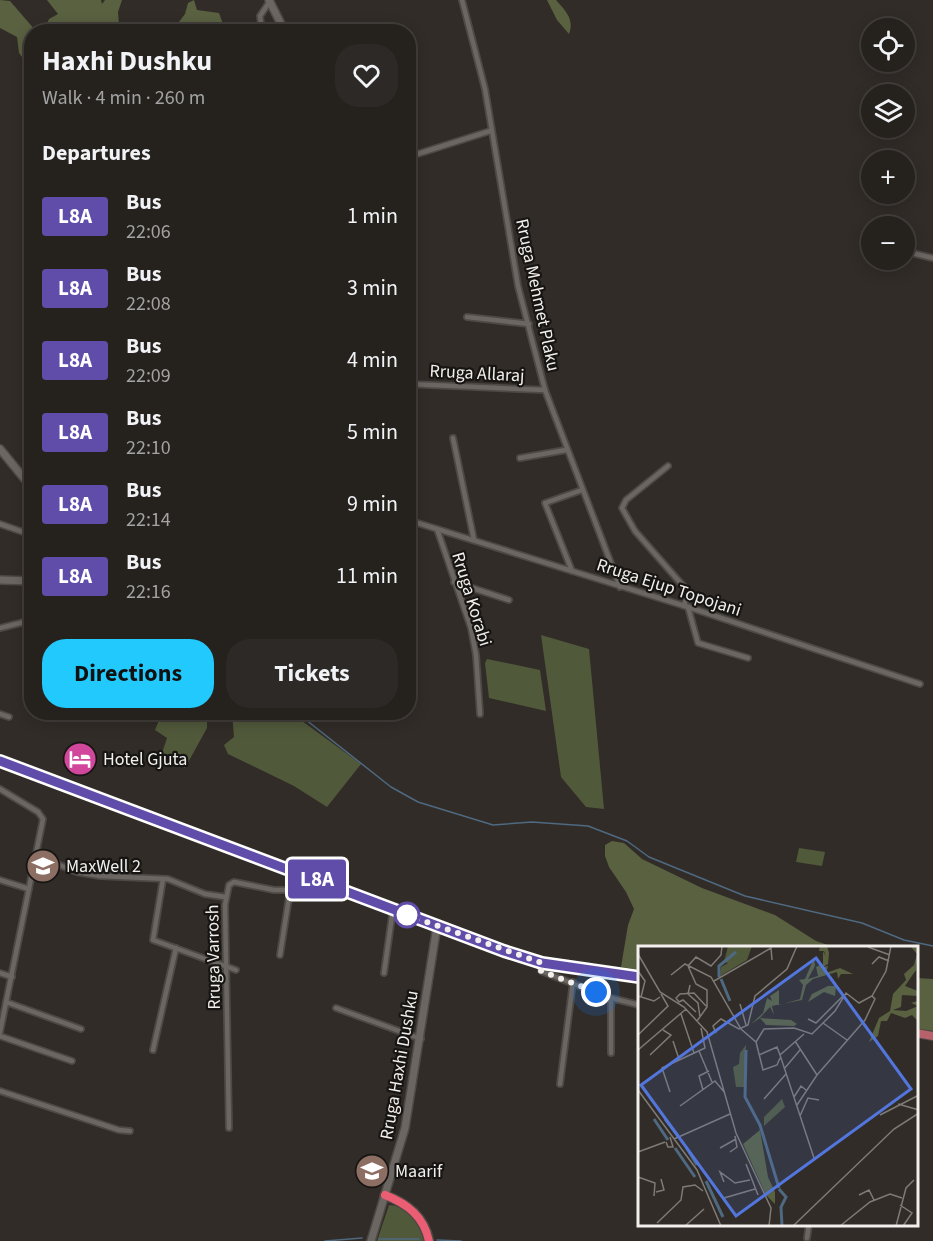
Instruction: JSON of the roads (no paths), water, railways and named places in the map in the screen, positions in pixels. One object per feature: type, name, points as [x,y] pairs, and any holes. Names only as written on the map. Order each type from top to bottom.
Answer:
[{"type":"highway","points":[[384,1198],[413,1210],[423,1222],[427,1241]]},
{"type":"main road","points":[[0,761],[321,880],[437,926],[542,963],[638,977]]},
{"type":"main road","points":[[918,1032],[933,1036]]},
{"type":"street","name":"Rruga Mehmet Plaku","points":[[462,0],[485,89],[490,130],[518,286],[545,390],[566,450],[620,586]]},
{"type":"street","points":[[261,24],[260,16],[269,1]]},
{"type":"street","points":[[269,1],[281,24]]},
{"type":"street","points":[[416,154],[490,130]]},
{"type":"street","points":[[915,254],[933,258]]},
{"type":"street","points":[[467,317],[529,324]]},
{"type":"street","name":"Rruga Allaraj","points":[[416,384],[545,390]]},
{"type":"street","points":[[453,438],[474,540]]},
{"type":"street","points":[[0,449],[24,478]]},
{"type":"street","points":[[520,458],[566,450]]},
{"type":"street","points":[[668,466],[623,502],[622,508],[634,531],[686,588],[686,607],[698,643],[748,658]]},
{"type":"street","points":[[572,571],[544,503],[582,490]]},
{"type":"street","name":"Rruga Ejup Topojani","points":[[416,522],[920,684]]},
{"type":"street","points":[[0,524],[24,532]]},
{"type":"street","name":"Rruga Korabi","points":[[436,529],[471,628],[476,655],[480,714]]},
{"type":"street","points":[[0,579],[24,580]]},
{"type":"street","points":[[453,582],[509,600]]},
{"type":"street","points":[[0,628],[24,622]]},
{"type":"street","points":[[0,714],[9,717]]},
{"type":"street","points":[[0,789],[42,816],[37,856],[1,1019],[0,1034],[72,1061]]},
{"type":"street","points":[[37,856],[77,872],[100,876],[163,879],[205,894],[225,897]]},
{"type":"street","points":[[163,879],[153,940],[236,970]]},
{"type":"street","points":[[0,880],[29,889]]},
{"type":"street","name":"Rruga Varrosh","points":[[230,1128],[225,897],[233,882],[290,891],[313,890],[321,880]]},
{"type":"street","points":[[280,955],[290,891]]},
{"type":"street","points":[[384,973],[393,909]]},
{"type":"street","name":"Rruga Haxhi Dushku","points":[[371,1241],[405,1128],[421,1039],[437,926]]},
{"type":"street","points":[[153,1050],[176,948]]},
{"type":"street","points":[[542,963],[541,971],[608,998],[638,1005]]},
{"type":"street","points":[[0,973],[12,977]]},
{"type":"street","points":[[560,1084],[573,982]]},
{"type":"street","points":[[608,998],[611,1002],[611,1053]]},
{"type":"street","points":[[6,1002],[81,1029]]},
{"type":"street","points":[[336,1008],[421,1039]]},
{"type":"street","points":[[0,1091],[119,1130],[130,1131]]},
{"type":"street","points":[[807,1238],[809,1226]]},
{"type":"waterway","points":[[306,720],[391,787],[418,802],[493,825],[532,822],[588,826],[627,841],[649,857],[745,896],[862,923],[904,940],[933,946]]},
{"type":"waterway","points":[[325,1241],[362,1238]]},
{"type":"waterway","points":[[379,1239],[419,1239]]},
{"type":"waterway","points":[[437,1240],[461,1241]]},
{"type":"place","name":"Hotel Gjuta","points":[[80,759]]},
{"type":"place","name":"MaxWell 2","points":[[43,866]]},
{"type":"place","name":"Maarif","points":[[372,1171]]}]
